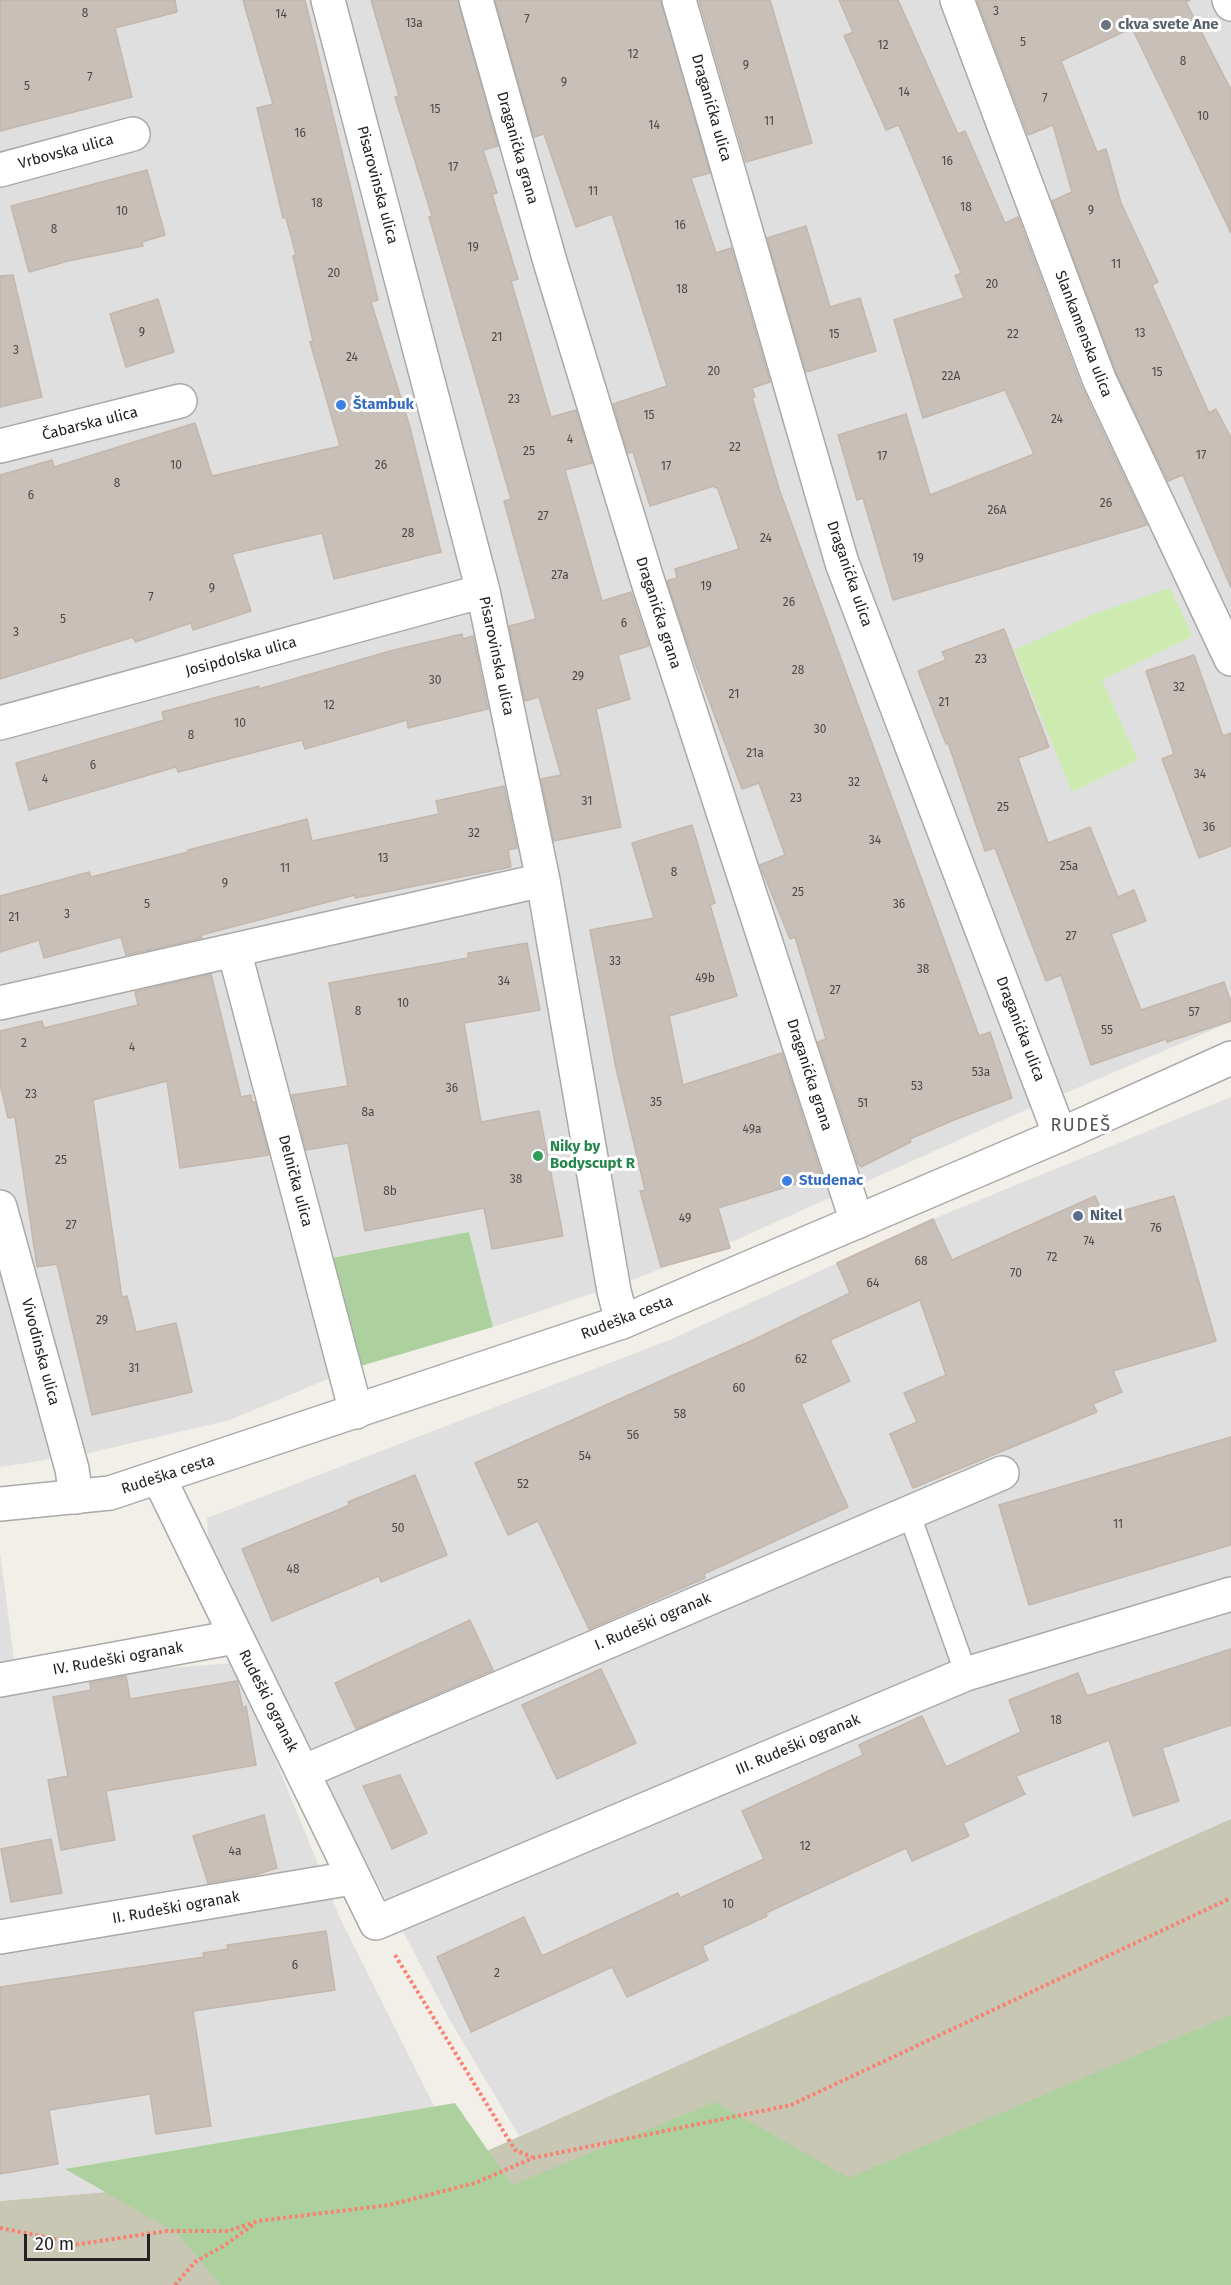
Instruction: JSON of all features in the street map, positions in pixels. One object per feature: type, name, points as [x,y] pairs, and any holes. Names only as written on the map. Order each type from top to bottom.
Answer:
[{"type":"street","name":"Pisarovinska ulica","points":[[328,0],[483,591],[543,880],[614,1291],[622,1322]]},
{"type":"street","name":"Draganićka grana","points":[[476,0],[548,254],[648,582],[857,1222]]},
{"type":"street","name":"Draganićka ulica","points":[[680,0],[842,563],[1060,1135]]},
{"type":"street","name":"Slankamenska ulica","points":[[957,0],[1099,379],[1231,659]]},
{"type":"street","name":"Vrbovska ulica","points":[[0,170],[133,134]]},
{"type":"street","name":"Čabarska ulica","points":[[0,446],[180,401]]},
{"type":"street","name":"Josipdolska ulica","points":[[0,723],[483,591]]},
{"type":"street","points":[[0,1004],[543,880]]},
{"type":"street","name":"Delnička ulica","points":[[234,950],[356,1412]]},
{"type":"street","name":"Rudeška cesta","points":[[0,1504],[110,1493],[622,1322],[1060,1135],[1231,1058]]},
{"type":"street","name":"Vivodinska ulica","points":[[0,1207],[72,1469],[76,1497]]},
{"type":"street","name":"I. Rudeški ogranak","points":[[303,1772],[1002,1473]]},
{"type":"street","name":"Rudeški ogranak","points":[[159,1478],[303,1772],[352,1878],[376,1923]]},
{"type":"street","name":"III. Rudeški ogranak","points":[[376,1923],[966,1674],[1231,1594]]},
{"type":"street","name":"IV. Rudeški ogranak","points":[[0,1680],[235,1637]]},
{"type":"street","name":"II. Rudeški ogranak","points":[[0,1937],[352,1878]]},
{"type":"lane","points":[[909,1513],[966,1674]]},
{"type":"path","points":[[0,2228],[51,2238],[73,2245],[166,2231],[228,2231],[258,2221],[389,2205],[475,2183],[533,2158],[791,2104],[1231,1898]]},
{"type":"path","points":[[376,1923],[515,2150],[533,2158]]},
{"type":"path","points":[[175,2285],[195,2262],[225,2245],[258,2221]]},
{"type":"shaded area","points":[[0,0],[1231,0],[1231,1022],[1019,1113],[736,1240],[632,1280],[493,1327],[469,1232],[354,1368],[230,1420],[85,1454],[0,1467]]},
{"type":"shaded area","points":[[1231,1097],[1231,1826],[519,2136],[448,2017],[309,1753],[209,1545],[207,1518],[672,1339],[933,1219]]},
{"type":"shaded area","points":[[0,1552],[18,1690],[138,1670],[236,1663],[340,1918],[462,2162],[0,2201]]},
{"type":"shaded area","points":[[1231,1819],[1231,2285],[0,2285],[0,2201],[462,2162]]},
{"type":"green space","points":[[1170,588],[1193,636],[1102,680],[1138,760],[1072,792],[1014,650],[1094,614]]},
{"type":"green space","points":[[469,1232],[493,1327],[354,1368],[327,1259]]},
{"type":"green space","points":[[1231,2015],[1231,2285],[221,2285],[177,2233],[65,2169],[455,2103],[512,2185],[715,2102],[849,2178]]},
{"type":"building","points":[[0,0],[175,0],[177,12],[115,28],[132,97],[0,131]]},
{"type":"building","points":[[243,0],[305,0],[378,300],[371,302],[409,424],[441,552],[334,579],[322,533],[232,554],[251,611],[193,630],[191,623],[135,642],[133,637],[0,679],[0,475],[52,460],[54,467],[195,423],[212,476],[340,446],[310,342],[313,341],[293,256],[296,255],[286,218],[283,218],[257,108],[273,104]]},
{"type":"building","points":[[371,0],[458,0],[498,146],[483,150],[497,193],[492,194],[518,279],[511,281],[551,417],[576,410],[592,463],[565,470],[602,601],[631,592],[649,646],[618,655],[630,699],[596,709],[621,827],[554,841],[541,779],[561,775],[539,697],[525,701],[509,626],[536,619],[504,501],[511,499],[429,217],[432,216],[395,97],[399,96]]},
{"type":"building","points":[[495,0],[661,0],[710,173],[691,178],[716,253],[731,248],[770,382],[752,388],[755,397],[752,397],[779,489],[979,1036],[990,1032],[1012,1098],[910,1139],[911,1142],[861,1167],[858,1164],[818,1042],[826,1039],[795,937],[790,939],[760,865],[785,855],[759,783],[742,789],[667,581],[677,578],[675,569],[739,549],[717,487],[650,506],[633,452],[628,453],[613,404],[667,386],[612,214],[576,227],[544,134],[534,137]]},
{"type":"building","points":[[699,0],[770,0],[812,143],[746,162]]},
{"type":"building","points":[[839,0],[898,0],[958,134],[965,131],[1005,223],[1018,217],[1081,386],[1147,525],[893,600],[863,498],[857,500],[838,435],[906,414],[930,495],[1034,454],[1005,390],[923,418],[894,320],[964,298],[955,276],[961,273],[899,125],[886,130],[844,36],[853,32]]},
{"type":"building","points":[[977,0],[1190,0],[1186,2],[1231,90],[1231,233],[1132,28],[1061,61],[1097,152],[1106,149],[1121,203],[1158,282],[1152,285],[1209,413],[1216,409],[1231,438],[1231,588],[1183,475],[1168,481],[1116,372],[1052,201],[1072,192],[1053,125],[1028,135]]},
{"type":"building","points":[[147,170],[165,235],[142,242],[143,246],[68,261],[29,272],[11,206]]},
{"type":"building","points":[[806,226],[830,307],[860,298],[876,351],[806,372],[767,238]]},
{"type":"building","points":[[13,275],[42,397],[0,407],[0,276]]},
{"type":"building","points":[[158,299],[174,352],[126,367],[110,314]]},
{"type":"building","points":[[1004,629],[1049,747],[1018,758],[1048,843],[1090,827],[1118,897],[1134,890],[1146,921],[1111,934],[1141,1010],[1224,982],[1231,1002],[1231,1021],[1167,1042],[1166,1039],[1091,1065],[1061,975],[1046,981],[995,848],[985,851],[948,743],[946,744],[918,671],[946,660],[942,652]]},
{"type":"building","points":[[462,634],[463,639],[473,636],[488,709],[408,728],[407,720],[305,749],[302,740],[178,772],[176,767],[29,810],[16,763],[164,720],[162,712],[259,686],[259,689],[390,651]]},
{"type":"building","points":[[1194,655],[1223,736],[1231,733],[1231,846],[1199,858],[1162,759],[1174,754],[1146,671]]},
{"type":"building","points":[[504,786],[517,848],[508,850],[511,867],[355,898],[355,895],[201,935],[202,938],[126,955],[121,937],[44,958],[39,940],[0,952],[0,896],[89,872],[91,877],[307,819],[312,841],[439,814],[436,801]]},
{"type":"building","points":[[692,825],[715,903],[710,905],[737,996],[669,1016],[683,1085],[782,1053],[822,1176],[718,1208],[730,1248],[661,1267],[640,1191],[645,1190],[616,1068],[590,930],[654,918],[632,843]]},
{"type":"building","points":[[527,943],[540,1010],[464,1023],[481,1122],[539,1111],[563,1236],[492,1249],[484,1208],[365,1231],[348,1143],[306,1150],[292,1095],[348,1086],[329,983],[468,958],[468,953]]},
{"type":"building","points":[[211,974],[241,1097],[251,1095],[252,1102],[255,1102],[269,1155],[180,1168],[167,1081],[93,1100],[122,1297],[127,1296],[136,1332],[176,1323],[192,1392],[92,1415],[57,1264],[37,1267],[15,1117],[8,1118],[0,1084],[0,1031],[42,1021],[44,1028],[138,1005],[135,992]]},
{"type":"building","points":[[1095,1196],[1104,1216],[1174,1196],[1216,1341],[1113,1371],[1122,1392],[1093,1404],[1097,1412],[913,1488],[890,1434],[917,1422],[904,1393],[946,1375],[920,1300],[830,1340],[850,1381],[801,1404],[848,1507],[704,1574],[705,1578],[589,1629],[538,1521],[508,1535],[475,1463],[753,1340],[850,1293],[837,1263],[933,1219],[952,1260]]},
{"type":"building","points":[[1231,1437],[1231,1545],[1029,1605],[999,1505]]},
{"type":"building","points":[[415,1475],[447,1555],[381,1582],[379,1576],[272,1621],[242,1549],[350,1505],[348,1502]]},
{"type":"building","points":[[470,1620],[493,1670],[356,1729],[335,1683]]},
{"type":"building","points":[[1231,1649],[1231,1725],[1162,1748],[1179,1801],[1133,1816],[1109,1740],[1016,1776],[1025,1794],[963,1823],[969,1836],[912,1861],[906,1848],[766,1913],[767,1916],[702,1946],[708,1960],[627,1997],[612,1967],[471,2032],[437,1957],[524,1917],[542,1956],[678,1893],[680,1898],[764,1859],[742,1811],[863,1755],[859,1745],[922,1716],[946,1767],[1021,1732],[1009,1700],[1078,1673],[1087,1696]]},
{"type":"building","points":[[601,1669],[636,1743],[557,1779],[522,1705]]},
{"type":"building","points":[[126,1676],[130,1699],[237,1681],[243,1708],[246,1706],[256,1765],[106,1791],[115,1840],[61,1850],[48,1780],[68,1776],[53,1697],[91,1690],[90,1683]]},
{"type":"building","points":[[400,1775],[427,1833],[392,1849],[363,1786]]},
{"type":"building","points":[[264,1815],[277,1868],[255,1875],[208,1883],[193,1836]]},
{"type":"building","points":[[51,1839],[62,1893],[11,1902],[1,1849]]},
{"type":"building","points":[[326,1931],[335,1990],[193,2011],[211,2126],[156,2134],[150,2094],[49,2110],[58,2164],[0,2174],[0,1987],[204,1957],[203,1953],[228,1949],[227,1945]]},
{"type":"place","name":"ckva svete Ane","points":[[1106,25]]},
{"type":"place","name":"Štambuk","points":[[341,405]]},
{"type":"place","name":"Niky by Bodyscupt R","points":[[538,1156]]},
{"type":"place","name":"Studenac","points":[[787,1181]]},
{"type":"place","name":"Nitel","points":[[1078,1216]]},
{"type":"district","name":"RUDEŠ","points":[[1081,1126]]}]
